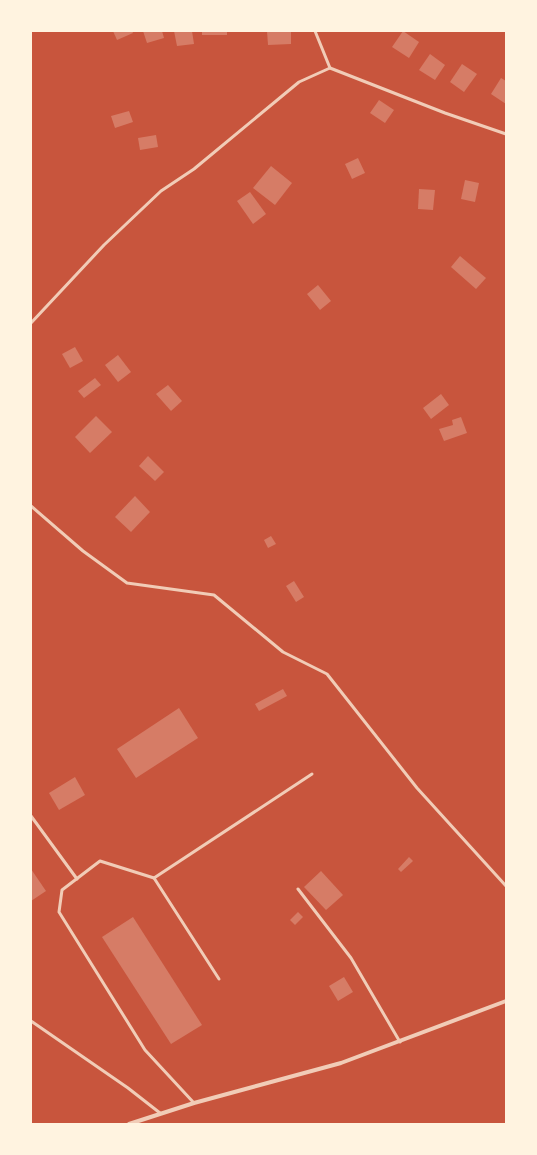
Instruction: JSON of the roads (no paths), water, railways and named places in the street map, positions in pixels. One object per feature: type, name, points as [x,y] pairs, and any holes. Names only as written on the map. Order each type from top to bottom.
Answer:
[{"type":"street","points":[[129,1124],[194,1103],[341,1063],[506,1001]]},
{"type":"lane","points":[[315,31],[330,68]]},
{"type":"lane","points":[[31,323],[104,245],[161,192],[194,170],[299,82],[330,68],[445,113],[506,134]]},
{"type":"lane","points":[[31,506],[83,551],[127,583],[214,595],[283,652],[327,674],[417,788],[506,886]]},
{"type":"lane","points":[[154,878],[312,774]]},
{"type":"lane","points":[[31,816],[77,879]]},
{"type":"lane","points":[[194,1103],[145,1050],[59,912],[62,890],[100,861],[154,878],[219,979]]},
{"type":"lane","points":[[298,889],[351,958],[400,1042]]},
{"type":"lane","points":[[31,1021],[128,1088],[160,1113]]}]
